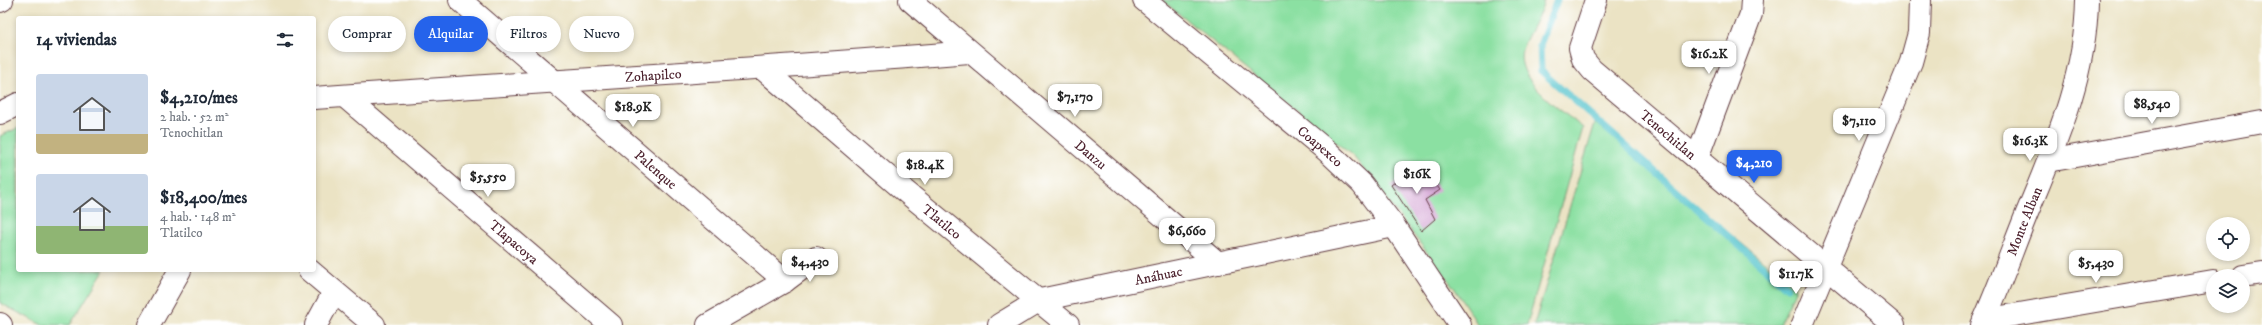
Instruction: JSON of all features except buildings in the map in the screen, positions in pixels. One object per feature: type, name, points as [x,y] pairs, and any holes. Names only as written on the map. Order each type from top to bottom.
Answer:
[{"type":"street","name":"Palenque","points":[[460,0],[785,281]]},
{"type":"street","name":"Danzu","points":[[910,0],[969,52],[1218,263]]},
{"type":"street","name":"Coapexco","points":[[1144,0],[1328,151],[1362,184],[1394,226],[1460,325]]},
{"type":"street","name":"Tenochitlan","points":[[1596,0],[1580,48],[1583,59],[1592,70],[1894,325]]},
{"type":"street","points":[[1696,158],[1751,14],[1752,0]]},
{"type":"street","points":[[1804,321],[1911,62],[1919,33],[1920,0]]},
{"type":"street","name":"Monte Alban","points":[[1983,323],[2048,161],[2077,81],[2084,51],[2089,0]]},
{"type":"street","name":"Zohapilco","points":[[316,98],[552,81],[763,69],[969,52]]},
{"type":"street","name":"Tlatilco","points":[[763,69],[900,187],[1040,300],[1068,325]]},
{"type":"street","name":"Tlapacoya","points":[[344,96],[611,325]]},
{"type":"street","points":[[0,113],[16,105]]},
{"type":"street","points":[[2048,161],[2262,122]]},
{"type":"street","name":"Anáhuac","points":[[999,325],[1040,300],[1394,226]]},
{"type":"street","points":[[708,325],[785,281],[816,258]]},
{"type":"street","points":[[149,325],[179,272]]},
{"type":"street","points":[[311,272],[374,325]]},
{"type":"street","points":[[2250,275],[2262,273]]},
{"type":"street","points":[[1983,323],[2206,282]]},
{"type":"street","points":[[316,325],[334,292]]},
{"type":"green space","points":[[1162,0],[1544,0],[1540,12],[1523,47],[1521,59],[1524,71],[1541,93],[1583,128],[1527,325],[1478,325],[1455,289],[1354,157]]},
{"type":"green space","points":[[1595,123],[1796,288],[1780,325],[1534,325]]},
{"type":"green space","points":[[16,129],[16,272],[103,272],[70,325],[42,325],[0,303],[0,136]]},
{"type":"waterway","points":[[1557,0],[1540,45],[1541,71],[1787,288]]}]
